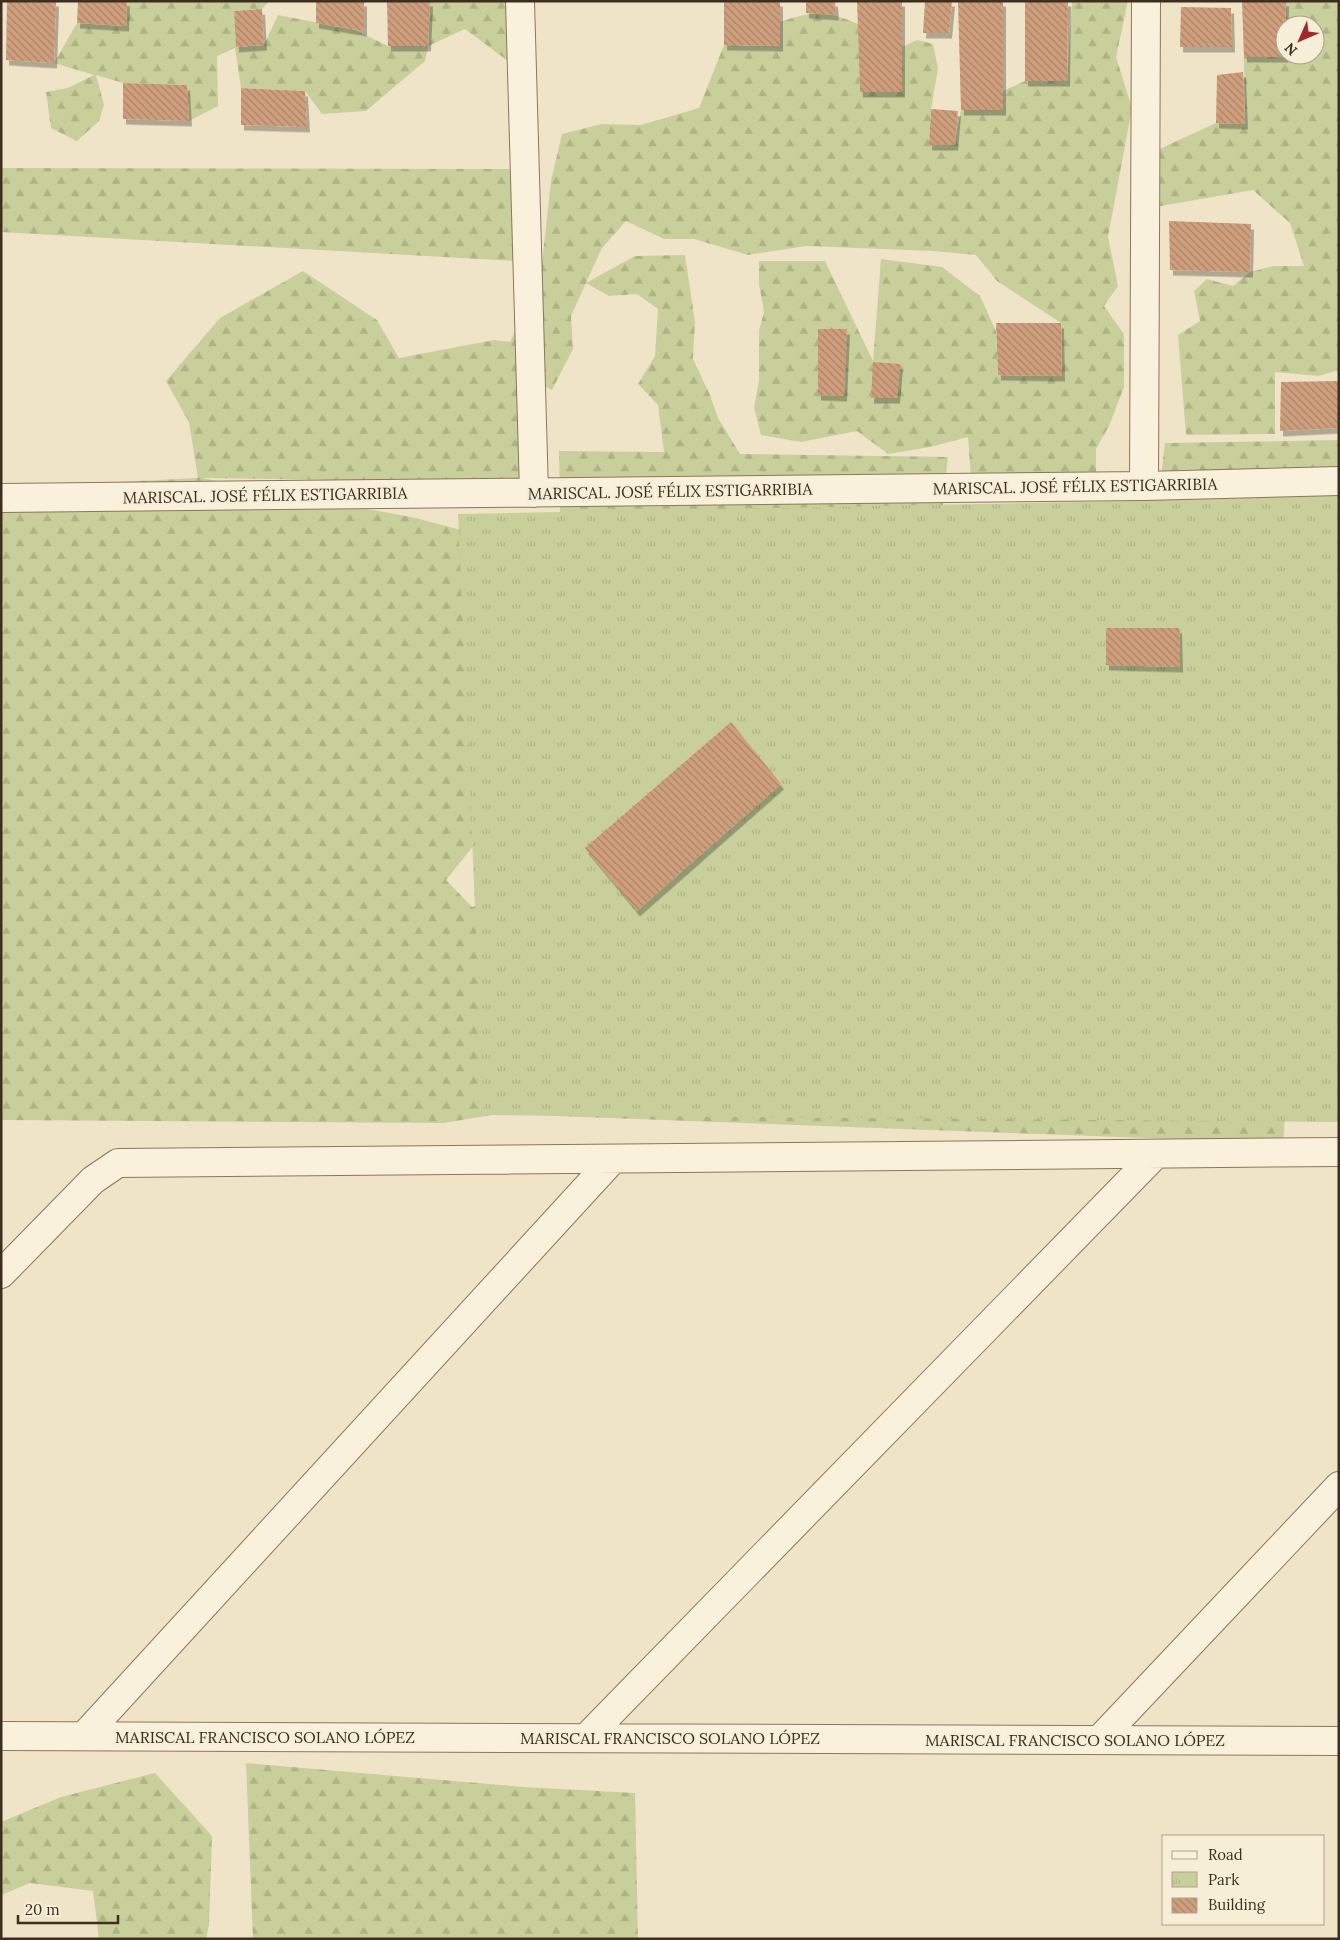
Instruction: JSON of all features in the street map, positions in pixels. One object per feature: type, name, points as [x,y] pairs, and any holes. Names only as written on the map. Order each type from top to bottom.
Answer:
[{"type":"street","points":[[520,1],[534,493]]},
{"type":"street","points":[[1144,486],[1146,1]]},
{"type":"street","name":"MARISCAL. JOSÉ FÉLIX ESTIGARRIBIA","points":[[1,498],[1144,486],[1339,481]]},
{"type":"street","points":[[1,1274],[93,1180],[118,1163],[1339,1152]]},
{"type":"street","points":[[586,1738],[1156,1154]]},
{"type":"street","points":[[84,1736],[613,1158]]},
{"type":"street","points":[[1098,1740],[1339,1486]]},
{"type":"street","name":"MARISCAL FRANCISCO SOLANO LÓPEZ","points":[[1,1736],[1339,1741]]},
{"type":"green space","points":[[127,1],[269,1],[262,9],[234,11],[236,47],[264,45],[278,15],[355,30],[388,46],[428,46],[425,61],[366,111],[322,114],[305,91],[241,88],[235,48],[217,56],[218,106],[189,121],[187,85],[123,83],[96,75],[104,105],[99,121],[77,141],[51,128],[46,92],[68,88],[94,75],[54,63],[77,23],[126,26]]},
{"type":"green space","points":[[430,1],[520,1],[508,61],[465,29],[428,46]]},
{"type":"green space","points":[[1072,1],[1128,1],[1116,57],[1132,108],[1108,237],[1118,286],[1104,306],[1124,334],[1124,387],[1109,426],[1096,449],[1096,477],[971,479],[968,437],[930,447],[888,454],[857,431],[801,442],[761,435],[754,408],[759,381],[759,331],[764,312],[759,284],[759,261],[825,261],[873,361],[881,259],[942,267],[980,296],[996,331],[998,375],[1062,376],[1061,323],[997,281],[976,255],[933,251],[806,246],[748,255],[694,239],[664,239],[626,221],[602,248],[571,316],[573,349],[552,390],[531,379],[525,483],[202,478],[416,518],[509,543],[508,803],[446,880],[472,907],[523,894],[1293,1010],[1283,1143],[498,1114],[443,1123],[1,1120],[1,488],[198,478],[189,422],[166,381],[220,318],[303,271],[377,320],[399,358],[494,340],[510,342],[540,281],[551,181],[562,134],[602,124],[641,125],[699,108],[724,45],[779,46],[780,22],[810,14],[837,16],[858,24],[860,92],[901,92],[902,47],[917,40],[933,44],[938,68],[931,109],[929,145],[954,145],[961,110],[1003,110],[1003,91],[1025,81],[1067,80]]},
{"type":"green space","points":[[1286,1],[1339,1],[1339,370],[1318,376],[1275,372],[1275,434],[1186,435],[1178,335],[1200,321],[1194,291],[1207,279],[1233,286],[1250,272],[1274,266],[1304,266],[1290,223],[1253,190],[1155,207],[1153,152],[1216,123],[1245,124],[1244,57],[1275,56],[1275,65],[1325,65],[1325,15],[1286,15]]},
{"type":"green space","points":[[1,168],[518,169],[515,261],[1,232]]},
{"type":"green space","points":[[685,255],[695,322],[693,359],[710,395],[718,418],[740,454],[948,457],[940,533],[561,559],[559,451],[664,452],[658,405],[638,384],[655,356],[658,309],[637,294],[609,296],[586,283],[635,256]]},
{"type":"green space","points":[[1339,440],[1339,530],[1154,536],[1165,443]]},
{"type":"green space","points":[[1339,497],[1339,1122],[484,1115],[458,514]]},
{"type":"green space","points":[[246,1763],[523,1787],[635,1793],[638,1939],[253,1939]]},
{"type":"green space","points":[[155,1773],[212,1836],[209,1925],[206,1939],[99,1939],[93,1891],[30,1883],[1,1895],[1,1822],[61,1797]]},
{"type":"building","points":[[7,1],[56,1],[54,63],[6,60]]},
{"type":"building","points":[[78,1],[127,1],[126,26],[77,23]]},
{"type":"building","points":[[316,1],[364,1],[364,31],[316,23]]},
{"type":"building","points":[[387,1],[430,1],[428,46],[388,46]]},
{"type":"building","points":[[724,1],[780,1],[780,46],[724,45]]},
{"type":"building","points":[[806,1],[835,1],[836,15],[806,13]]},
{"type":"building","points":[[857,1],[902,1],[902,92],[860,92]]},
{"type":"building","points":[[925,1],[952,1],[949,33],[923,33]]},
{"type":"building","points":[[958,1],[1003,1],[1003,110],[961,110]]},
{"type":"building","points":[[1025,1],[1068,1],[1067,81],[1025,81]]},
{"type":"building","points":[[1242,1],[1286,1],[1286,15],[1275,15],[1275,57],[1244,57]]},
{"type":"building","points":[[1181,7],[1231,8],[1232,47],[1180,47]]},
{"type":"building","points":[[262,9],[264,45],[236,47],[234,11]]},
{"type":"building","points":[[1243,72],[1245,124],[1216,123],[1217,75]]},
{"type":"building","points":[[123,83],[187,85],[189,121],[123,119]]},
{"type":"building","points":[[241,88],[305,91],[307,127],[241,125]]},
{"type":"building","points":[[931,109],[958,111],[955,145],[929,145]]},
{"type":"building","points":[[1169,221],[1251,224],[1250,272],[1170,270]]},
{"type":"building","points":[[996,323],[1061,323],[1062,376],[998,375]]},
{"type":"building","points":[[818,329],[847,329],[844,396],[818,395]]},
{"type":"building","points":[[873,362],[900,364],[897,398],[871,398]]},
{"type":"building","points":[[1339,381],[1339,428],[1280,431],[1281,382]]},
{"type":"building","points":[[1106,628],[1179,628],[1180,667],[1106,665]]},
{"type":"building","points":[[731,722],[781,784],[637,911],[585,848]]}]
